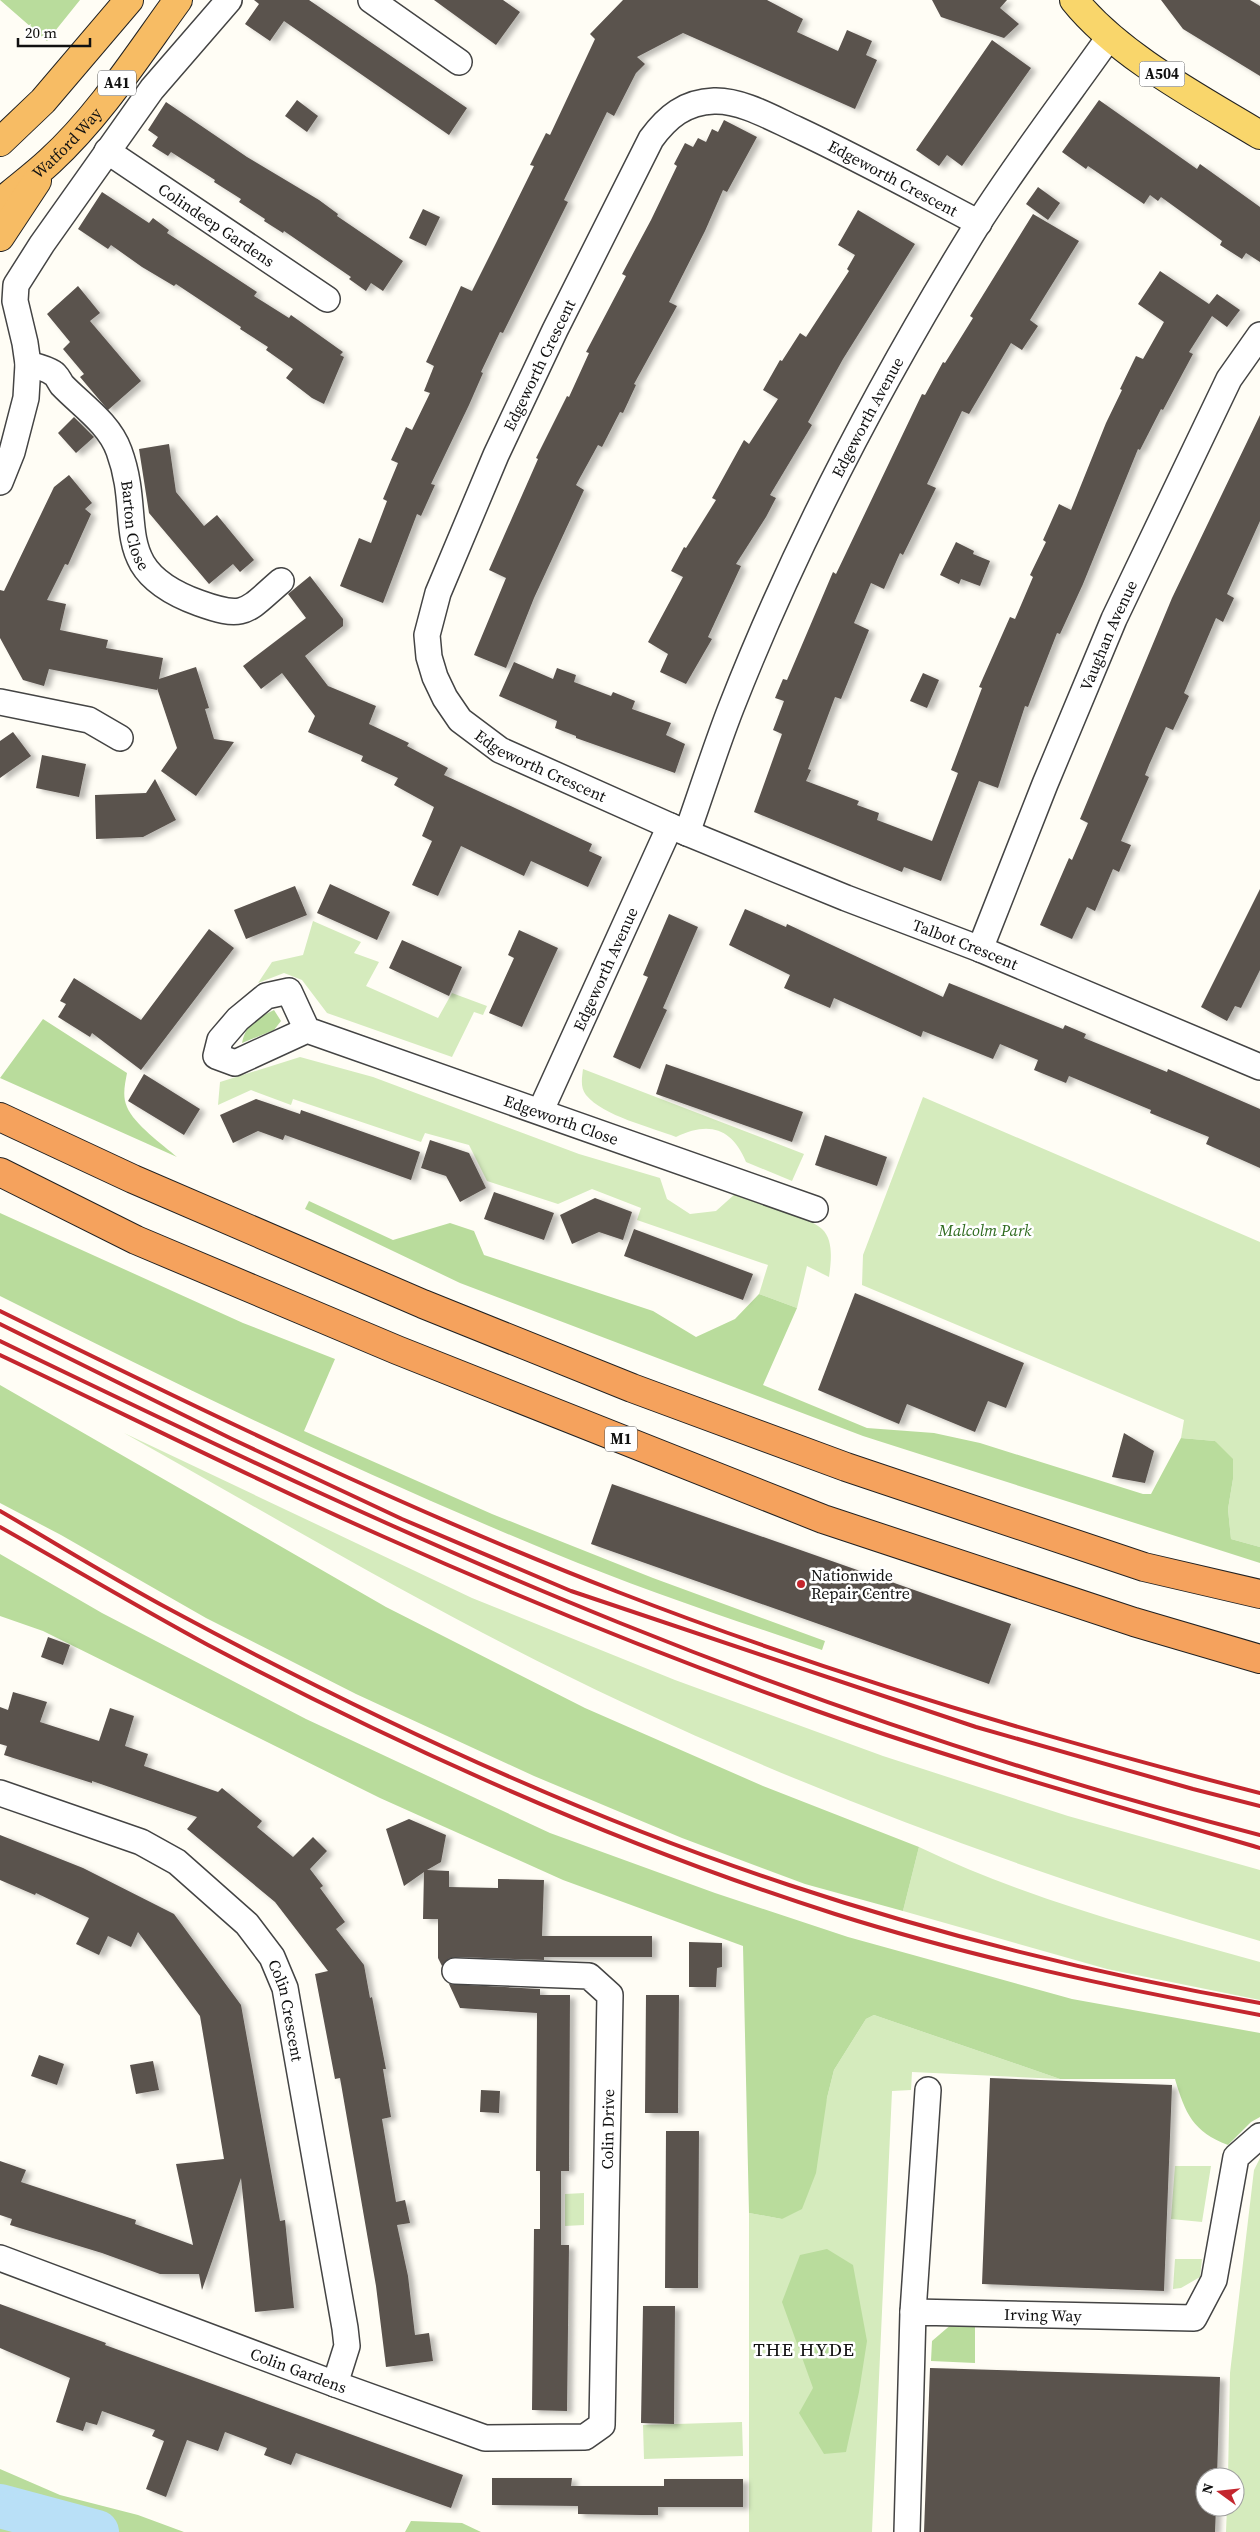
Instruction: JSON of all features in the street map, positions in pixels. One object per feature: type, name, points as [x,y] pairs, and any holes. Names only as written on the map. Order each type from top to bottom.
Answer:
[{"type":"highway","name":"A41","points":[[0,142],[43,101],[129,0]]},
{"type":"highway","name":"Watford Way","points":[[0,203],[50,161],[109,93],[178,0]]},
{"type":"highway","points":[[0,238],[50,161]]},
{"type":"highway","points":[[0,1117],[133,1179],[414,1300],[632,1388],[846,1467],[1144,1567],[1260,1594]]},
{"type":"highway","name":"M1","points":[[0,1172],[136,1240],[397,1350],[823,1519],[1134,1622],[1260,1659]]},
{"type":"main road","name":"A504","points":[[1074,0],[1110,36],[1165,77],[1260,135]]},
{"type":"street","points":[[0,482],[20,425],[26,398],[28,364],[15,301],[16,285],[25,269],[152,89],[229,0]]},
{"type":"street","points":[[371,0],[459,62]]},
{"type":"street","name":"Edgeworth Avenue","points":[[541,1110],[678,829],[793,564],[875,401],[979,223],[1016,166],[1110,36]]},
{"type":"street","name":"Edgeworth Crescent","points":[[678,829],[500,750],[479,736],[460,720],[445,698],[435,677],[429,657],[427,635],[438,593],[496,455],[555,330],[651,138],[664,121],[681,109],[715,101],[732,104],[771,118],[838,149],[979,223]]},
{"type":"street","name":"Colindeep Gardens","points":[[107,151],[327,299]]},
{"type":"street","name":"Vaughan Avenue","points":[[980,948],[1114,619],[1229,379],[1260,335]]},
{"type":"street","name":"Barton Close","points":[[28,364],[54,373],[61,383],[103,426],[118,449],[125,474],[134,542],[139,559],[149,574],[162,586],[176,595],[226,612],[240,613],[248,609],[281,581]]},
{"type":"street","points":[[0,702],[89,720],[120,738]]},
{"type":"street","name":"Talbot Crescent","points":[[678,829],[846,898],[980,948],[1260,1067]]},
{"type":"street","name":"Edgeworth Close","points":[[307,1030],[541,1110],[816,1209]]},
{"type":"street","name":"Colin Crescent","points":[[0,1793],[141,1842],[177,1862],[247,1924],[272,1957],[285,1988],[345,2328],[347,2346],[335,2384]]},
{"type":"street","name":"Colin Drive","points":[[455,1972],[589,1976],[610,1995],[602,2425]]},
{"type":"street","points":[[906,2532],[913,2312],[928,2090]]},
{"type":"street","name":"Irving Way","points":[[913,2312],[1194,2318],[1214,2280],[1236,2157],[1260,2136]]},
{"type":"street","name":"Colin Gardens","points":[[0,2258],[335,2384],[485,2438],[586,2437],[602,2425]]},
{"type":"green space","points":[[0,0],[80,0],[47,41]]},
{"type":"green space","points":[[313,921],[361,942],[354,953],[379,962],[366,986],[438,1018],[452,993],[487,1006],[483,1015],[474,1012],[452,1057],[327,1013],[302,980],[284,973],[258,983],[272,962],[303,955]]},
{"type":"green space","points":[[274,1010],[281,1021],[274,1030],[242,1043],[250,1026]]},
{"type":"green space","points":[[43,1019],[127,1073],[124,1090],[127,1107],[131,1114],[149,1134],[177,1157],[0,1078]]},
{"type":"green space","points":[[300,1057],[373,1077],[579,1154],[660,1178],[667,1199],[690,1214],[716,1211],[735,1194],[793,1214],[815,1224],[826,1234],[831,1252],[829,1277],[807,1266],[797,1308],[759,1294],[768,1265],[637,1220],[641,1208],[592,1189],[558,1204],[487,1181],[469,1145],[425,1133],[421,1142],[293,1099],[291,1105],[251,1090],[218,1105],[220,1082]]},
{"type":"green space","points":[[583,1069],[804,1154],[792,1181],[746,1162],[734,1142],[718,1131],[699,1129],[676,1137],[615,1115],[586,1095],[582,1082]]},
{"type":"green space","name":"Malcolm Park","points":[[923,1097],[1260,1242],[1260,1547],[1231,1539],[1228,1509],[1233,1479],[1215,1441],[1181,1438],[1184,1420],[862,1285],[863,1255]]},
{"type":"green space","points":[[309,1201],[393,1240],[450,1223],[474,1231],[484,1255],[653,1311],[696,1337],[735,1319],[759,1294],[797,1308],[763,1385],[867,1428],[934,1433],[980,1443],[1143,1494],[1151,1494],[1181,1438],[1215,1441],[1233,1459],[1233,1479],[1228,1509],[1231,1539],[1260,1547],[1260,1563],[863,1436],[460,1283],[305,1209]]},
{"type":"green space","points":[[0,1213],[243,1323],[335,1359],[304,1431],[492,1514],[653,1578],[825,1641],[822,1650],[618,1579],[481,1523],[273,1429],[136,1364],[0,1296]]},
{"type":"green space","points":[[0,1385],[386,1607],[585,1708],[763,1786],[919,1847],[903,1911],[805,1884],[682,1838],[534,1776],[356,1694],[206,1618],[61,1535],[0,1503]]},
{"type":"green space","points":[[124,1433],[472,1598],[675,1680],[883,1756],[1068,1816],[1260,1870],[1260,1941],[1098,1891],[938,1835],[859,1805],[703,1739],[562,1673],[435,1608]]},
{"type":"green space","points":[[0,1554],[102,1613],[306,1719],[550,1833],[715,1893],[848,1937],[1072,1999],[1260,2033],[1260,2117],[1251,2122],[1228,2145],[1206,2134],[1192,2120],[1175,2079],[1060,2079],[874,2015],[866,2019],[834,2070],[827,2098],[816,2173],[802,2209],[782,2219],[749,2213],[743,1946],[563,1880],[380,1798],[43,1631],[0,1616]]},
{"type":"green space","points":[[919,1847],[960,1866],[1044,1898],[1260,1962],[1260,2000],[1107,1969],[903,1911]]},
{"type":"green space","points":[[874,2015],[1060,2079],[912,2072],[911,2090],[892,2091],[872,2532],[749,2532],[749,2213],[782,2219],[827,2098],[834,2070],[866,2019]]},
{"type":"green space","points":[[1260,2158],[1260,2532],[1226,2532],[1227,2517],[1245,2517],[1245,2467],[1228,2467],[1230,2373],[1254,2170]]},
{"type":"green space","points":[[1175,2166],[1211,2166],[1202,2222],[1171,2219]]},
{"type":"green space","points":[[584,2193],[584,2225],[565,2226],[565,2194]]},
{"type":"green space","points":[[827,2249],[853,2265],[867,2341],[859,2392],[846,2452],[824,2454],[799,2413],[813,2388],[782,2302],[800,2255]]},
{"type":"green space","points":[[1175,2259],[1202,2259],[1200,2277],[1181,2288],[1173,2289]]},
{"type":"green space","points":[[953,2323],[975,2327],[975,2363],[931,2361],[932,2341]]},
{"type":"green space","points":[[742,2422],[743,2456],[644,2459],[643,2425]]},
{"type":"green space","points":[[0,2469],[60,2495],[138,2515],[184,2532],[0,2532]]},
{"type":"green space","points":[[411,2521],[462,2523],[481,2532],[405,2532]]},
{"type":"building","points":[[254,0],[309,0],[467,108],[449,135],[284,21],[270,41],[245,24],[259,4]]},
{"type":"building","points":[[434,0],[503,0],[520,12],[496,45]]},
{"type":"building","points":[[623,0],[767,0],[803,19],[797,32],[838,51],[847,30],[872,41],[866,55],[877,60],[855,109],[683,33],[637,57],[645,64],[636,73],[614,116],[607,112],[564,200],[568,202],[503,333],[500,332],[481,372],[483,373],[469,405],[431,484],[435,485],[421,516],[417,514],[383,603],[340,586],[359,538],[371,543],[387,501],[383,499],[398,463],[391,460],[406,427],[412,430],[430,393],[424,391],[434,366],[426,362],[461,286],[472,291],[534,166],[530,165],[546,133],[550,135],[595,39],[590,34]]},
{"type":"building","points":[[932,0],[1007,0],[1000,8],[1019,24],[1004,38],[941,17]]},
{"type":"building","points":[[1161,0],[1250,0],[1260,6],[1260,76],[1183,29]]},
{"type":"building","points":[[992,40],[1031,68],[962,166],[947,155],[939,166],[916,150]]},
{"type":"building","points":[[297,100],[318,116],[307,132],[285,116]]},
{"type":"building","points":[[1099,100],[1197,169],[1200,164],[1260,207],[1260,262],[1246,253],[1242,259],[1220,245],[1222,241],[1161,197],[1158,201],[1150,195],[1144,204],[1088,166],[1086,169],[1062,152]]},
{"type":"building","points":[[166,102],[247,157],[319,200],[338,214],[337,216],[403,261],[383,291],[371,283],[366,291],[349,279],[351,277],[284,231],[283,233],[264,221],[265,219],[239,202],[241,199],[214,182],[215,180],[171,152],[168,156],[152,146],[158,137],[148,130]]},
{"type":"building","points":[[724,120],[757,137],[727,192],[723,190],[705,231],[669,302],[677,306],[634,384],[636,385],[623,413],[620,412],[602,447],[598,445],[576,485],[584,490],[534,598],[506,668],[474,655],[506,578],[489,570],[538,459],[536,458],[567,396],[569,397],[589,353],[586,352],[626,276],[622,274],[677,166],[674,164],[685,143],[693,147],[698,138],[706,142],[712,129],[718,132]]},
{"type":"building","points":[[1038,187],[1060,203],[1048,220],[1026,204]]},
{"type":"building","points":[[102,192],[149,223],[153,218],[169,230],[167,233],[257,292],[254,296],[289,318],[291,315],[343,352],[340,355],[344,357],[324,404],[312,398],[286,378],[293,369],[266,350],[268,347],[240,329],[241,327],[176,284],[174,286],[142,267],[111,245],[108,249],[78,229]]},
{"type":"building","points":[[423,209],[440,217],[426,246],[409,238]]},
{"type":"building","points":[[858,210],[915,244],[843,359],[808,422],[812,425],[770,495],[776,498],[736,564],[741,566],[708,637],[712,639],[686,684],[660,672],[668,654],[648,642],[683,577],[671,571],[684,547],[686,548],[716,500],[712,498],[744,440],[749,444],[778,399],[763,390],[780,360],[782,361],[800,333],[806,337],[849,271],[847,269],[855,255],[838,245]]},
{"type":"building","points":[[1033,214],[1079,241],[1030,320],[1038,326],[1022,350],[1011,343],[969,414],[962,411],[927,484],[936,488],[903,555],[900,553],[884,589],[871,583],[854,623],[869,630],[841,699],[835,697],[808,769],[811,770],[806,781],[859,801],[857,805],[879,813],[877,820],[932,841],[958,773],[951,770],[982,688],[979,687],[1010,617],[1015,619],[1033,577],[1030,575],[1046,542],[1043,540],[1059,504],[1071,510],[1106,423],[1122,390],[1120,389],[1136,356],[1143,359],[1164,322],[1138,304],[1160,271],[1209,304],[1217,294],[1240,310],[1227,327],[1212,316],[1189,352],[1193,354],[1163,410],[1161,409],[1140,450],[1138,449],[1083,584],[1060,634],[1057,633],[1028,707],[1025,706],[998,788],[979,781],[941,881],[904,867],[902,872],[754,812],[782,734],[773,730],[784,701],[775,698],[783,679],[787,680],[833,572],[836,574],[922,394],[925,395],[943,362],[945,363],[973,318],[970,316]]},
{"type":"building","points":[[78,286],[100,313],[90,321],[141,381],[108,410],[80,377],[84,374],[63,349],[70,342],[47,314]]},
{"type":"building","points":[[1260,415],[1260,521],[1227,594],[1234,598],[1223,622],[1216,618],[1184,693],[1189,696],[1173,730],[1166,727],[1149,765],[1145,775],[1149,777],[1121,841],[1131,845],[1119,872],[1113,869],[1095,911],[1087,907],[1072,939],[1040,925],[1069,858],[1072,860],[1088,823],[1080,819],[1172,598]]},
{"type":"building","points":[[74,417],[94,437],[76,453],[58,433]]},
{"type":"building","points":[[169,444],[176,492],[204,526],[217,515],[254,560],[240,572],[233,564],[209,584],[149,513],[139,449]]},
{"type":"building","points":[[69,475],[92,503],[85,509],[91,514],[68,565],[65,564],[47,600],[66,604],[60,630],[108,640],[106,648],[163,658],[159,679],[196,667],[209,708],[205,709],[214,739],[234,742],[196,796],[161,771],[177,748],[157,688],[157,690],[49,669],[44,686],[23,680],[0,638],[0,590],[4,591],[54,487]]},
{"type":"building","points":[[956,542],[974,551],[973,554],[990,561],[980,586],[961,579],[959,584],[940,575]]},
{"type":"building","points":[[310,576],[343,619],[343,626],[305,656],[328,686],[376,706],[369,724],[409,743],[407,746],[448,768],[444,775],[592,844],[589,851],[602,857],[588,887],[531,861],[524,876],[461,846],[438,896],[412,885],[432,841],[422,836],[434,807],[394,785],[398,778],[361,761],[363,756],[308,732],[315,716],[282,673],[261,689],[243,666],[306,618],[288,594]]},
{"type":"building","points":[[514,662],[553,679],[557,668],[576,675],[574,682],[611,696],[613,692],[635,701],[632,709],[671,723],[666,735],[685,744],[675,773],[576,738],[576,736],[555,728],[557,721],[499,696]]},
{"type":"building","points":[[923,673],[939,680],[927,708],[910,701]]},
{"type":"building","points":[[13,732],[31,756],[0,778],[0,741]]},
{"type":"building","points":[[42,755],[86,764],[79,797],[36,788]]},
{"type":"building","points":[[155,779],[176,820],[143,837],[96,839],[95,795],[146,793]]},
{"type":"building","points":[[330,884],[390,912],[377,940],[317,913]]},
{"type":"building","points":[[295,886],[307,915],[246,939],[234,910]]},
{"type":"building","points":[[1260,889],[1260,970],[1241,1008],[1235,1006],[1227,1021],[1201,1007]]},
{"type":"building","points":[[745,909],[786,927],[787,924],[943,997],[949,983],[1063,1029],[1065,1025],[1086,1034],[1084,1038],[1167,1072],[1168,1069],[1260,1109],[1260,1168],[1206,1144],[1209,1137],[1150,1113],[1151,1110],[1069,1076],[1066,1083],[1034,1070],[1038,1060],[1000,1044],[993,1059],[923,1031],[921,1037],[834,998],[830,1008],[784,988],[790,975],[729,945]]},
{"type":"building","points":[[669,914],[698,927],[663,1008],[667,1010],[640,1069],[613,1057],[648,977],[643,975]]},
{"type":"building","points":[[209,929],[234,948],[141,1070],[92,1033],[90,1037],[58,1017],[66,1004],[60,1001],[74,978],[141,1020]]},
{"type":"building","points":[[519,930],[558,948],[522,1027],[489,1013],[514,958],[508,955]]},
{"type":"building","points":[[402,940],[462,967],[449,996],[389,968]]},
{"type":"building","points":[[666,1064],[803,1112],[792,1142],[656,1094]]},
{"type":"building","points":[[144,1074],[200,1109],[184,1135],[128,1101]]},
{"type":"building","points":[[256,1099],[300,1114],[301,1110],[420,1152],[411,1180],[285,1135],[283,1140],[258,1131],[233,1143],[220,1115]]},
{"type":"building","points":[[825,1135],[887,1157],[877,1186],[815,1165]]},
{"type":"building","points":[[430,1140],[469,1153],[486,1188],[460,1202],[446,1176],[421,1168]]},
{"type":"building","points":[[494,1192],[554,1213],[544,1240],[484,1219]]},
{"type":"building","points":[[595,1198],[632,1212],[623,1240],[599,1232],[572,1244],[560,1215]]},
{"type":"building","points":[[634,1229],[753,1274],[743,1300],[624,1256]]},
{"type":"building","points":[[855,1293],[1024,1363],[1006,1408],[988,1401],[975,1432],[907,1404],[899,1424],[818,1390]]},
{"type":"building","points":[[1124,1433],[1154,1451],[1145,1483],[1112,1477]]},
{"type":"building","name":"Nationwide Repair Centre","points":[[612,1484],[1011,1624],[989,1684],[591,1544]]},
{"type":"building","points":[[48,1637],[70,1645],[63,1665],[41,1657]]},
{"type":"building","points":[[13,1692],[47,1702],[40,1722],[99,1741],[110,1708],[134,1716],[125,1746],[148,1754],[144,1766],[218,1792],[222,1788],[262,1821],[257,1827],[293,1857],[313,1837],[327,1851],[310,1869],[323,1886],[320,1888],[345,1922],[336,1929],[364,1965],[370,1998],[372,1997],[386,2069],[383,2069],[391,2117],[382,2119],[396,2202],[405,2200],[410,2223],[397,2225],[408,2276],[415,2335],[429,2333],[433,2361],[386,2367],[376,2286],[340,2078],[335,2079],[315,1974],[328,1971],[275,1902],[187,1829],[197,1817],[92,1781],[92,1783],[4,1755],[7,1746],[0,1744],[0,1707],[8,1710]]},
{"type":"building","points":[[409,1819],[446,1835],[441,1862],[427,1870],[449,1871],[449,1887],[498,1888],[498,1879],[544,1880],[542,1936],[652,1936],[652,1957],[544,1957],[544,1960],[456,1957],[448,1959],[442,1966],[438,1958],[438,1919],[423,1919],[424,1872],[404,1886],[386,1829]]},
{"type":"building","points":[[0,1835],[83,1868],[174,1914],[241,2005],[280,2221],[285,2220],[294,2308],[255,2312],[241,2178],[202,2290],[199,2274],[160,2274],[102,2253],[10,2225],[12,2219],[0,2215],[0,2161],[26,2170],[21,2182],[136,2220],[135,2224],[193,2245],[176,2164],[224,2159],[200,2016],[138,1932],[131,1947],[108,1936],[99,1955],[76,1944],[89,1918],[36,1893],[35,1895],[0,1880]]},
{"type":"building","points":[[689,1942],[722,1943],[722,1967],[717,1968],[716,1987],[689,1987]]},
{"type":"building","points":[[449,1984],[540,1989],[540,1995],[570,1995],[569,2171],[561,2171],[561,2245],[569,2245],[567,2411],[532,2410],[534,2229],[540,2229],[540,2171],[536,2171],[537,2013],[460,2008]]},
{"type":"building","points":[[646,1995],[679,1995],[678,2113],[645,2113]]},
{"type":"building","points":[[39,2055],[64,2064],[57,2085],[31,2076]]},
{"type":"building","points":[[153,2061],[159,2090],[136,2094],[130,2065]]},
{"type":"building","points":[[990,2078],[1172,2085],[1164,2291],[982,2284]]},
{"type":"building","points":[[481,2090],[500,2091],[499,2113],[480,2112]]},
{"type":"building","points":[[666,2131],[699,2131],[698,2288],[665,2288]]},
{"type":"building","points":[[0,2304],[106,2343],[105,2345],[463,2475],[451,2508],[296,2453],[291,2465],[264,2455],[267,2448],[225,2432],[218,2451],[187,2440],[166,2497],[146,2489],[164,2441],[152,2436],[155,2430],[102,2411],[97,2425],[86,2422],[83,2431],[56,2422],[70,2378],[0,2348]]},
{"type":"building","points":[[643,2306],[675,2306],[674,2424],[641,2423]]},
{"type":"building","points":[[930,2368],[1220,2377],[1217,2467],[1195,2467],[1195,2517],[1216,2517],[1215,2532],[924,2532]]},
{"type":"building","points":[[492,2478],[572,2478],[571,2486],[664,2486],[664,2479],[743,2479],[743,2507],[658,2507],[658,2515],[641,2515],[578,2514],[578,2506],[492,2505]]},
{"type":"waterway","points":[[0,2506],[97,2532]]},
{"type":"railway","points":[[0,1311],[229,1422],[461,1528],[696,1622],[856,1677],[1017,1727],[1260,1793]]},
{"type":"railway","points":[[0,1324],[232,1439],[402,1519],[571,1591],[976,1727],[1193,1789],[1260,1806]]},
{"type":"railway","points":[[0,1341],[385,1523],[541,1591],[698,1654],[937,1740],[1098,1790],[1260,1835]]},
{"type":"railway","points":[[0,1355],[238,1470],[334,1514],[585,1623],[740,1683],[908,1742],[1024,1779],[1260,1848]]},
{"type":"railway","points":[[0,1511],[149,1598],[321,1688],[397,1726],[474,1761],[630,1828],[789,1885],[905,1921],[1082,1967],[1260,2003]]},
{"type":"railway","points":[[0,1527],[208,1645],[360,1722],[438,1759],[594,1827],[674,1858],[835,1914],[940,1945],[1099,1983],[1260,2015]]},
{"type":"place","name":"Nationwide Repair Centre","points":[[801,1584]]},
{"type":"district","name":"THE HYDE","points":[[804,2349]]}]
